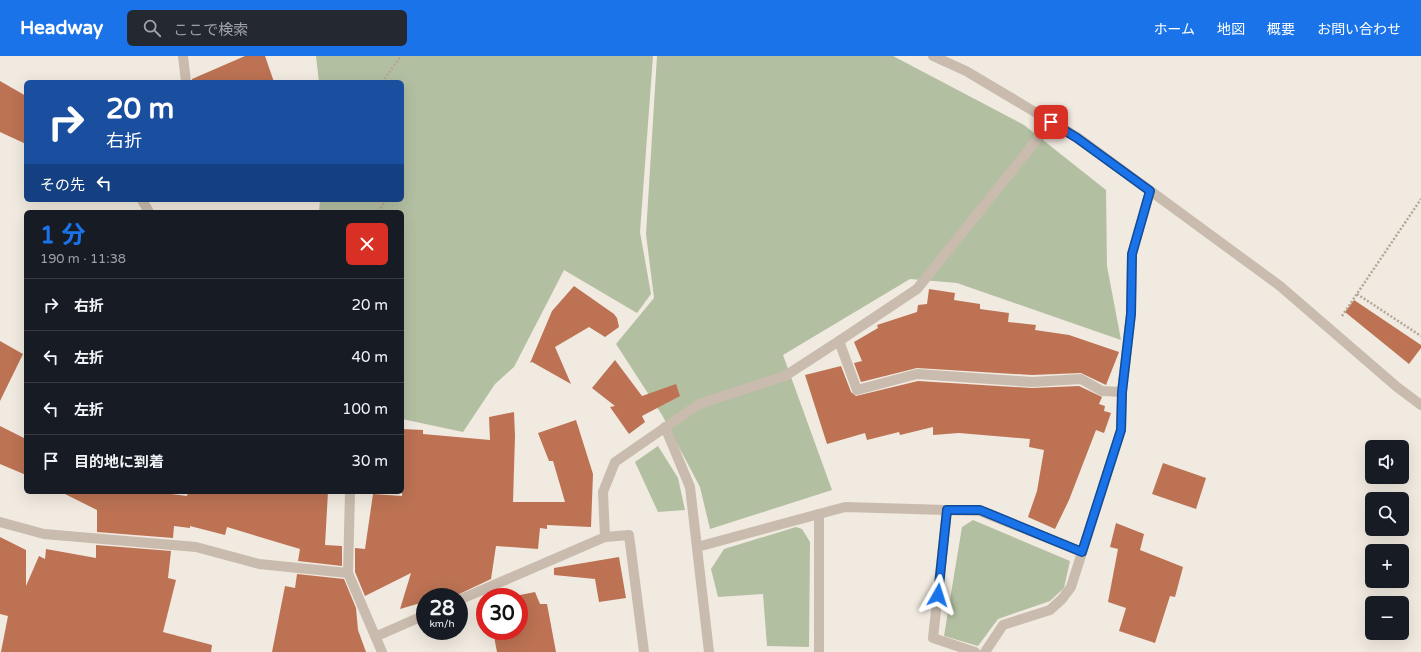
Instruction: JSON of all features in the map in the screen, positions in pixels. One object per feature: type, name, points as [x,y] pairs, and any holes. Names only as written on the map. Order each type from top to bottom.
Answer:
[{"type":"street","points":[[184,56],[186,80]]},
{"type":"street","points":[[933,56],[966,71],[1077,138],[1280,286],[1397,387],[1421,405]]},
{"type":"street","points":[[604,537],[603,492],[615,462],[699,404],[785,376],[917,289],[1051,122]]},
{"type":"street","points":[[985,652],[1003,625],[1050,610],[1062,600],[1071,587],[1121,430],[1122,392],[1131,314],[1132,254],[1150,191]]},
{"type":"street","points":[[839,341],[857,390],[917,374],[1032,382],[1081,379],[1102,391],[1122,392]]},
{"type":"street","points":[[666,428],[690,487],[708,652]]},
{"type":"street","points":[[350,494],[348,573],[377,636],[382,652]]},
{"type":"street","points":[[697,547],[845,507],[980,510],[1082,552]]},
{"type":"street","points":[[947,510],[933,638],[975,652]]},
{"type":"street","points":[[819,514],[819,652]]},
{"type":"street","points":[[0,522],[44,534],[196,547],[259,564],[348,573]]},
{"type":"street","points":[[468,596],[604,537],[629,535],[644,652]]},
{"type":"street","points":[[377,636],[416,619]]},
{"type":"path","points":[[383,80],[401,56]]},
{"type":"path","points":[[1332,331],[1421,199]]},
{"type":"path","points":[[1357,294],[1421,336]]},
{"type":"green space","points":[[316,56],[653,56],[640,232],[651,294],[637,313],[564,270],[514,367],[495,384],[463,432],[404,419],[404,210],[319,210],[320,202],[404,202],[404,80],[319,80]]},
{"type":"green space","points":[[657,56],[893,56],[1024,125],[1106,190],[1107,266],[1121,340],[957,283],[910,279],[783,355],[832,490],[710,529],[700,487],[662,415],[616,344],[654,298],[646,234]]},
{"type":"green space","points":[[658,446],[678,478],[685,510],[658,512],[635,462]]},
{"type":"green space","points":[[973,520],[1070,561],[1064,588],[1050,601],[998,619],[978,646],[944,636],[962,527]]},
{"type":"green space","points":[[796,527],[802,529],[810,542],[809,647],[767,646],[763,594],[718,597],[711,569],[724,549]]},
{"type":"building","points":[[245,56],[265,56],[273,80],[192,80]]},
{"type":"building","points":[[0,81],[24,95],[24,143],[0,132]]},
{"type":"building","points":[[574,286],[614,314],[617,318],[619,327],[605,337],[589,327],[555,347],[571,384],[532,362],[530,363],[552,311]]},
{"type":"building","points":[[929,289],[955,293],[954,300],[980,304],[980,309],[1009,313],[1008,322],[1036,325],[1035,330],[1069,335],[1119,352],[1106,385],[1081,373],[1032,375],[917,368],[861,382],[854,363],[862,361],[854,342],[878,328],[877,325],[917,312],[918,305],[927,304]]},
{"type":"building","points":[[1354,300],[1421,345],[1421,348],[1409,364],[1345,312]]},
{"type":"building","points":[[0,341],[23,354],[0,401]]},
{"type":"building","points":[[615,360],[642,396],[676,384],[680,396],[642,416],[645,422],[629,434],[610,407],[615,406],[592,388]]},
{"type":"building","points":[[841,366],[851,392],[856,396],[918,381],[1032,388],[1079,386],[1102,397],[1099,404],[1105,406],[1104,411],[1111,413],[1104,433],[1096,430],[1069,500],[1055,529],[1028,517],[1037,491],[1044,450],[1029,447],[1030,439],[959,433],[933,435],[933,427],[900,435],[899,432],[867,440],[865,433],[827,444],[805,375]]},
{"type":"building","points":[[514,412],[515,436],[513,502],[565,502],[553,461],[549,461],[538,433],[576,420],[593,474],[591,527],[547,525],[547,529],[540,528],[538,549],[496,546],[491,579],[468,590],[468,588],[416,588],[416,604],[400,609],[411,573],[365,596],[355,572],[355,548],[365,549],[373,494],[402,496],[402,494],[404,494],[404,429],[423,430],[423,434],[490,440],[489,417]]},
{"type":"building","points":[[0,426],[24,438],[24,474],[0,464]]},
{"type":"building","points":[[1163,463],[1206,478],[1196,509],[1152,494]]},
{"type":"building","points":[[65,494],[172,494],[187,496],[188,494],[328,494],[325,545],[342,546],[342,566],[298,561],[300,549],[227,527],[225,535],[190,526],[190,528],[174,526],[173,538],[97,532],[97,510]]},
{"type":"building","points":[[1116,523],[1144,534],[1140,550],[1183,567],[1175,597],[1170,596],[1155,643],[1119,631],[1126,608],[1108,602],[1118,549],[1110,547]]},
{"type":"building","points":[[0,537],[26,550],[26,586],[39,556],[45,559],[46,549],[96,558],[96,545],[171,551],[168,578],[176,580],[163,632],[212,645],[211,652],[1,652],[8,616],[0,614]]},
{"type":"building","points":[[619,557],[626,598],[599,602],[595,579],[554,575],[554,568]]},
{"type":"building","points":[[297,574],[344,579],[356,608],[358,630],[366,652],[272,652],[285,586],[295,588]]},
{"type":"building","points":[[535,592],[540,604],[547,604],[556,652],[497,652],[495,640],[528,640],[528,593]]},
{"type":"route","points":[[938,595],[947,510],[980,510],[1082,552],[1121,430],[1122,392],[1131,314],[1132,254],[1150,191],[1077,138],[1051,122]]}]
